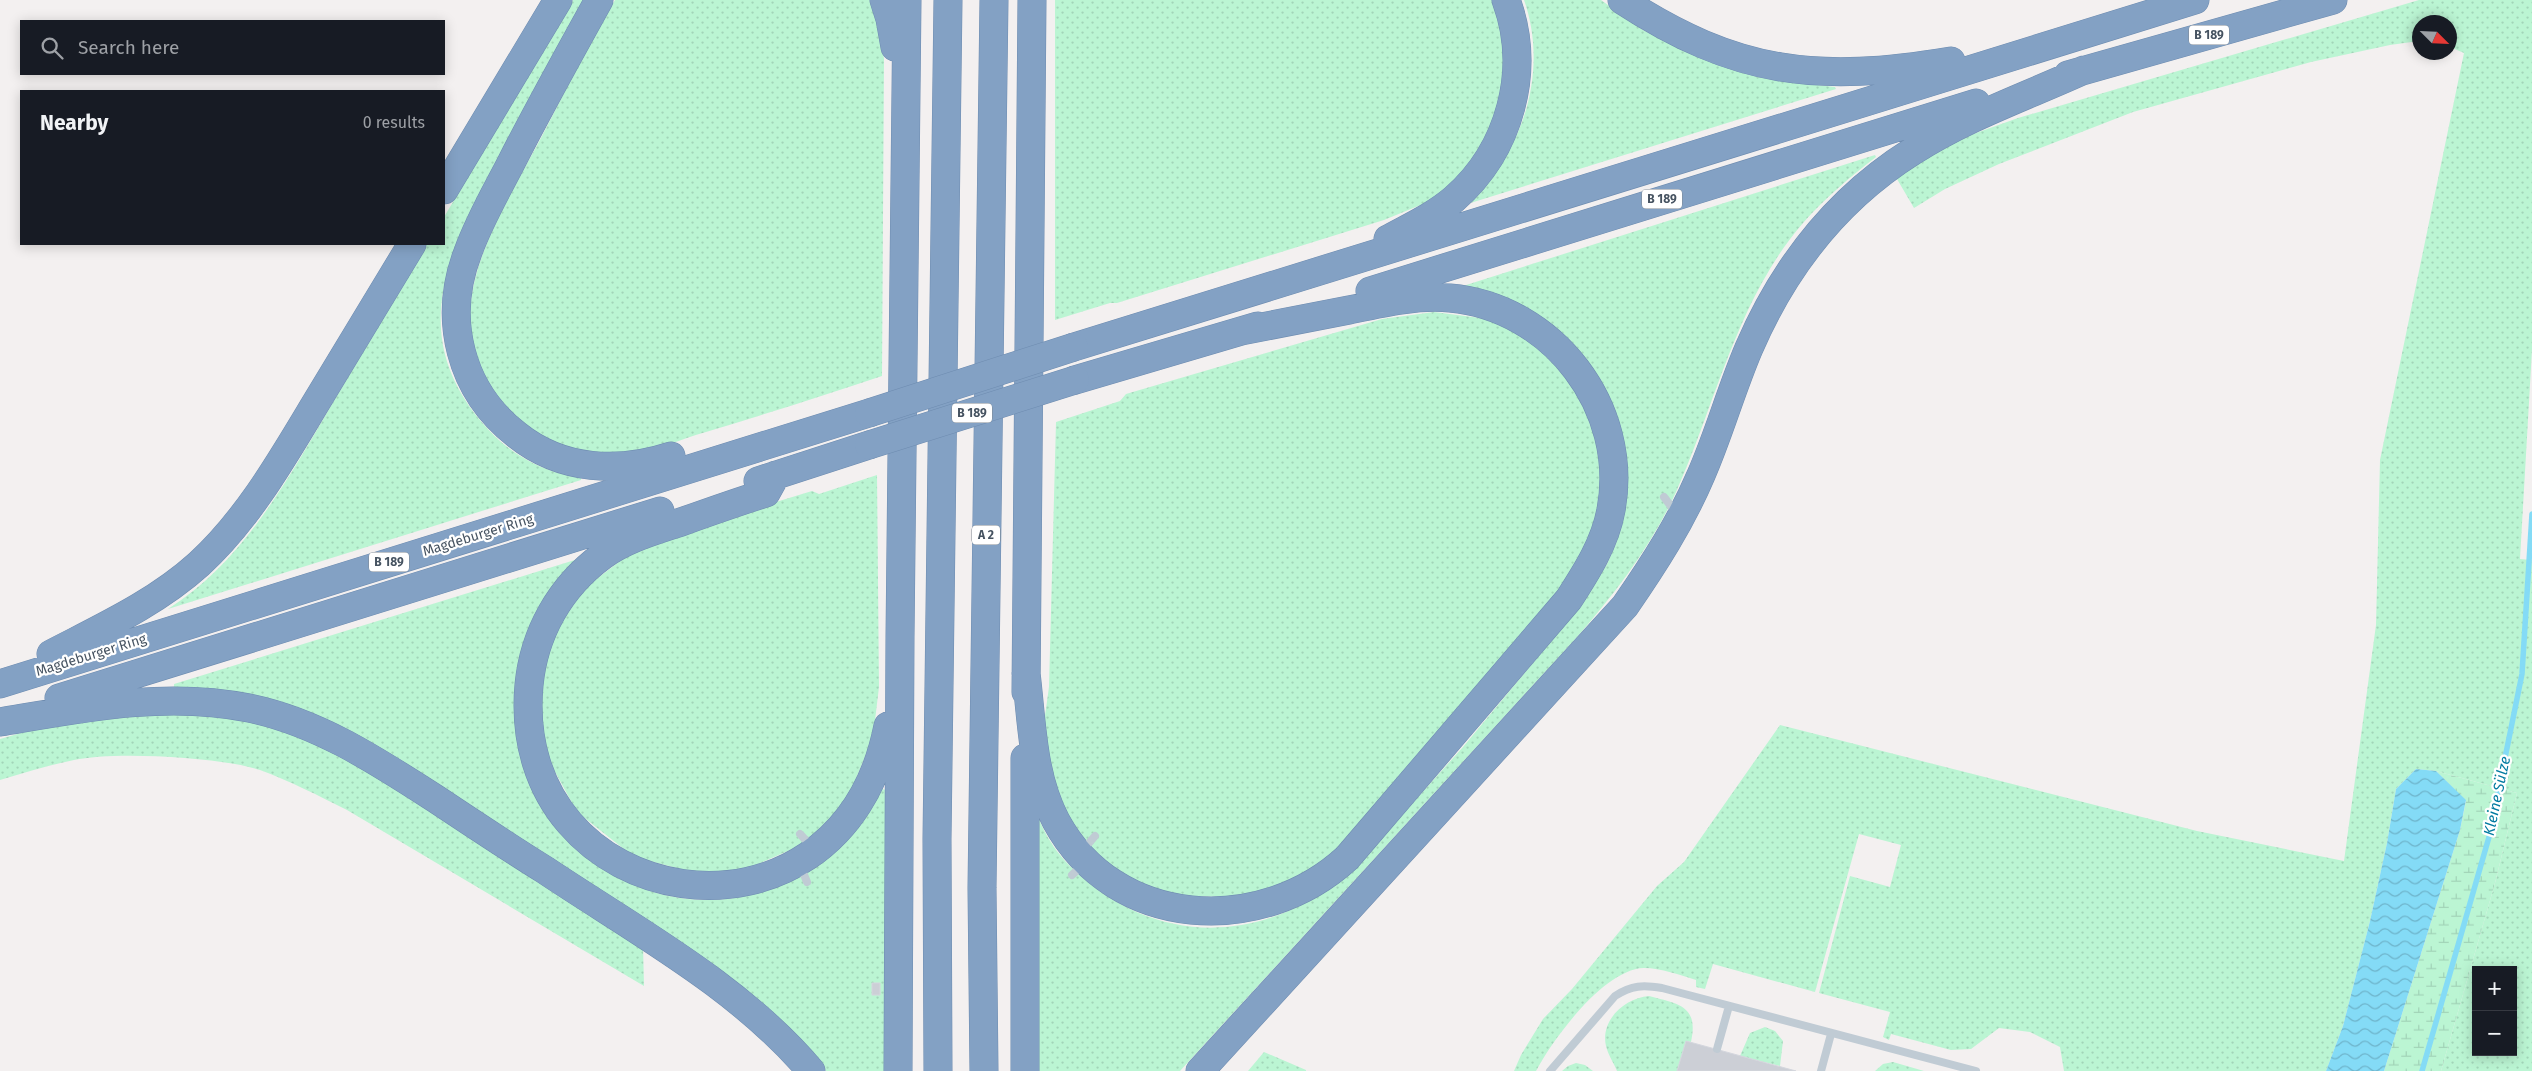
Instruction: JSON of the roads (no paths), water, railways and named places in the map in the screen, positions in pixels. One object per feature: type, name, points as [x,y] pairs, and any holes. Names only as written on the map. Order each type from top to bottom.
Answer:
[{"type":"highway","points":[[445,188],[558,0]]},
{"type":"highway","points":[[599,0],[524,137],[467,253],[458,288],[456,318],[457,337],[467,371],[484,403],[508,428],[538,449],[578,464],[622,467],[643,464],[748,432],[778,441]]},
{"type":"highway","points":[[884,0],[890,19],[906,120]]},
{"type":"highway","points":[[898,1071],[900,637],[908,0]]},
{"type":"highway","points":[[938,1071],[937,849],[948,0]]},
{"type":"highway","name":"A 2","points":[[984,1071],[982,879],[994,0]]},
{"type":"highway","points":[[1025,1071],[1026,673],[1032,0]]},
{"type":"highway","points":[[1341,266],[1446,205],[1470,182],[1494,149],[1510,112],[1516,82],[1516,44],[1506,0]]},
{"type":"highway","points":[[1622,0],[1674,32],[1711,48],[1768,65],[1807,72],[1849,73],[1899,70],[2055,43]]},
{"type":"highway","name":"B 189","points":[[1341,266],[2195,0]]},
{"type":"highway","name":"B 189","points":[[0,717],[1074,380],[1241,331],[1746,173],[2084,70],[2333,0]]},
{"type":"highway","points":[[1200,1071],[1608,626],[1654,563],[1680,519],[1707,462],[1748,350],[1760,323],[1800,255],[1821,230],[1872,181],[1913,151],[1955,128],[2084,70]]},
{"type":"highway","points":[[0,679],[127,614],[179,580],[216,547],[242,517],[282,459],[411,245]]},
{"type":"highway","name":"Magdeburger Ring","points":[[0,684],[869,413],[1074,347],[1341,266]]},
{"type":"highway","points":[[1026,673],[1036,755],[1044,791],[1057,822],[1084,856],[1117,884],[1148,900],[1166,906],[1218,912],[1253,908],[1282,900],[1313,885],[1335,868],[1364,840],[1569,598],[1597,554],[1607,527],[1614,497],[1614,466],[1600,409],[1586,381],[1568,356],[1554,343],[1518,318],[1497,309],[1469,301],[1451,298],[1416,298],[1241,331]]},
{"type":"highway","points":[[776,475],[766,493],[650,532],[605,554],[588,568],[560,598],[541,632],[531,670],[528,696],[529,720],[540,770],[560,809],[587,839],[631,869],[676,882],[699,886],[722,886],[759,879],[805,857],[849,819],[873,778],[880,760],[890,716],[900,637]]},
{"type":"highway","points":[[0,722],[133,702],[196,700],[275,714],[333,737],[399,775],[678,958],[755,1015],[784,1040],[811,1071]]},
{"type":"lane","points":[[1664,497],[1680,519]]},
{"type":"lane","points":[[1550,1071],[1601,1009],[1628,988],[1641,985],[1662,988],[1976,1071]]},
{"type":"lane","points":[[1717,1049],[1729,1006]]},
{"type":"lane","points":[[1821,1071],[1831,1034]]},
{"type":"water","points":[[2416,769],[2436,771],[2466,800],[2460,830],[2384,1071],[2326,1071],[2343,1026],[2370,921],[2387,843],[2396,789]]},
{"type":"waterway","name":"Kleine Sülze","points":[[2422,1071],[2489,837],[2522,674],[2532,514]]}]
